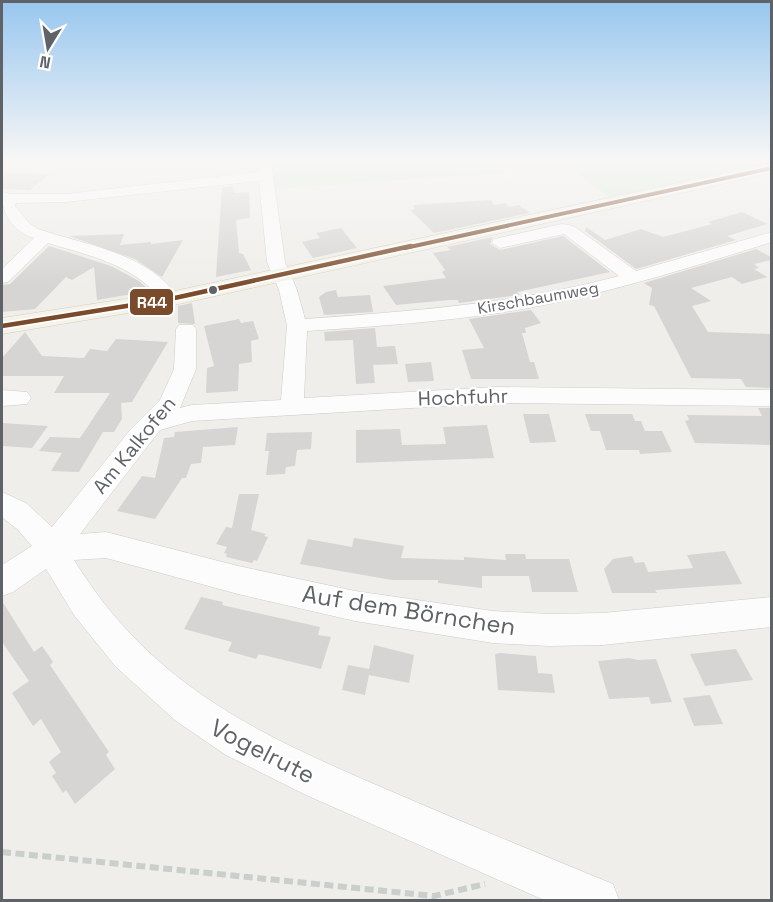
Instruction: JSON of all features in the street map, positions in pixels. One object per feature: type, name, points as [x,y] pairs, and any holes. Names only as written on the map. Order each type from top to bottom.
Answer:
[{"type":"main road","points":[[2,326],[170,299],[610,203]]},
{"type":"street","points":[[7,203],[23,226],[45,237],[110,258],[146,274],[162,287],[170,299]]},
{"type":"street","points":[[268,203],[276,262],[288,290],[297,326],[292,406]]},
{"type":"street","points":[[500,243],[562,229],[569,230],[633,278]]},
{"type":"street","points":[[2,278],[45,237]]},
{"type":"street","name":"Kirschbaumweg","points":[[297,326],[441,314],[527,303],[633,278],[771,237]]},
{"type":"street","name":"Am Kalkofen","points":[[52,549],[141,435],[156,422],[170,404],[185,369],[186,329]]},
{"type":"street","name":"Hochfuhr","points":[[156,422],[192,413],[497,395],[771,398]]},
{"type":"street","name":"Vogelrute","points":[[2,504],[30,522],[52,549],[76,591],[111,639],[163,688],[214,728],[264,756],[530,873],[597,900]]},
{"type":"street","name":"Auf dem Börnchen","points":[[52,549],[106,544],[238,580],[355,606],[493,627],[549,630],[603,629],[771,612]]},
{"type":"street","points":[[2,582],[52,549]]},
{"type":"path","points":[[2,852],[434,896],[530,873]]},
{"type":"building","points":[[221,203],[249,203],[250,218],[236,220],[239,253],[243,254],[251,270],[216,277]]},
{"type":"building","points":[[505,203],[510,207],[519,205],[530,213],[434,233],[410,210],[415,209],[413,205]]},
{"type":"building","points":[[742,212],[767,224],[727,236],[736,240],[636,269],[585,231],[586,227],[605,240],[641,229],[663,237],[712,224],[708,222]]},
{"type":"building","points":[[341,228],[357,248],[313,258],[302,242],[320,238],[316,233]]},
{"type":"building","points":[[124,234],[120,245],[183,240],[162,277],[135,259],[69,236]]},
{"type":"building","points":[[563,236],[610,272],[517,292],[519,295],[459,303],[458,300],[450,300],[396,305],[383,286],[446,278],[442,272],[445,270],[433,253],[451,250],[447,247],[493,237],[490,244],[500,250]]},
{"type":"building","points":[[49,246],[111,266],[139,281],[150,291],[97,300],[94,267],[72,280],[66,277],[35,309],[2,312],[2,285],[10,284]]},
{"type":"building","points":[[756,249],[771,257],[771,260],[754,264],[759,268],[754,269],[767,277],[742,284],[732,277],[691,288],[711,301],[692,306],[708,332],[771,334],[771,388],[746,387],[741,379],[691,378],[654,306],[649,305],[652,288],[644,283]]},
{"type":"building","points":[[336,290],[338,297],[370,295],[373,312],[324,315],[319,297],[326,292]]},
{"type":"building","points":[[192,303],[195,324],[178,323],[178,306]]},
{"type":"building","points":[[531,310],[541,323],[525,328],[526,333],[522,333],[530,362],[534,362],[539,379],[471,379],[462,350],[484,348],[469,319]]},
{"type":"building","points":[[239,319],[241,323],[253,321],[259,339],[251,341],[252,362],[239,364],[238,391],[206,393],[207,368],[214,366],[204,326]]},
{"type":"building","points":[[375,328],[377,347],[395,346],[398,364],[373,365],[375,383],[356,384],[353,340],[325,341],[324,332]]},
{"type":"building","points":[[25,332],[42,356],[84,358],[90,349],[107,351],[116,339],[168,342],[132,402],[121,403],[122,419],[114,432],[103,432],[79,472],[51,471],[62,453],[39,451],[50,437],[80,438],[110,393],[54,393],[64,376],[2,376],[2,358]]},
{"type":"building","points":[[431,362],[434,381],[408,382],[405,364]]},
{"type":"building","points":[[758,408],[771,408],[771,445],[695,443],[685,421],[689,420],[687,415],[762,416]]},
{"type":"building","points":[[523,414],[549,414],[556,442],[530,443]]},
{"type":"building","points":[[585,414],[632,414],[635,421],[641,421],[645,431],[662,431],[672,452],[640,454],[639,450],[606,450],[600,431],[591,431]]},
{"type":"building","points":[[2,423],[48,426],[32,448],[2,446]]},
{"type":"building","points":[[487,425],[494,458],[356,463],[356,430],[400,429],[402,445],[446,444],[443,427]]},
{"type":"building","points":[[238,427],[235,445],[203,447],[201,463],[191,464],[186,478],[182,478],[155,519],[117,511],[142,476],[155,478],[164,438],[174,437],[175,432]]},
{"type":"building","points":[[312,432],[311,449],[297,450],[295,466],[286,467],[285,474],[266,475],[269,451],[265,451],[267,433]]},
{"type":"building","points":[[239,494],[259,494],[251,530],[266,534],[264,536],[268,537],[257,561],[254,560],[252,563],[226,557],[227,554],[224,553],[227,547],[216,544],[226,527],[232,528]]},
{"type":"building","points":[[354,538],[404,546],[401,558],[464,560],[464,557],[506,560],[505,554],[525,554],[526,559],[569,559],[578,592],[532,592],[529,576],[482,576],[482,588],[438,583],[438,580],[392,580],[300,564],[308,539],[352,547]]},
{"type":"building","points":[[725,551],[742,584],[655,590],[657,593],[612,593],[604,569],[613,559],[632,556],[635,563],[644,562],[648,572],[693,568],[687,555]]},
{"type":"building","points":[[201,597],[223,602],[222,605],[320,627],[318,635],[331,637],[321,669],[259,654],[256,659],[228,651],[232,642],[184,629]]},
{"type":"building","points":[[2,601],[34,652],[42,646],[53,662],[50,665],[109,752],[106,755],[115,769],[75,804],[66,790],[63,793],[52,776],[56,773],[49,762],[61,752],[41,719],[33,726],[12,693],[29,681],[2,642]]},
{"type":"building","points":[[374,645],[414,655],[409,683],[369,675],[365,695],[342,690],[348,665],[369,669]]},
{"type":"building","points":[[736,649],[753,680],[705,686],[690,654]]},
{"type":"building","points":[[495,654],[536,656],[538,673],[552,674],[555,693],[498,690]]},
{"type":"building","points":[[629,658],[656,659],[672,702],[651,704],[649,697],[609,699],[598,661]]},
{"type":"building","points":[[710,695],[723,724],[694,726],[683,698]]},
{"type":"transit line","name":"R44","points":[[2,326],[170,299],[611,203]]}]
